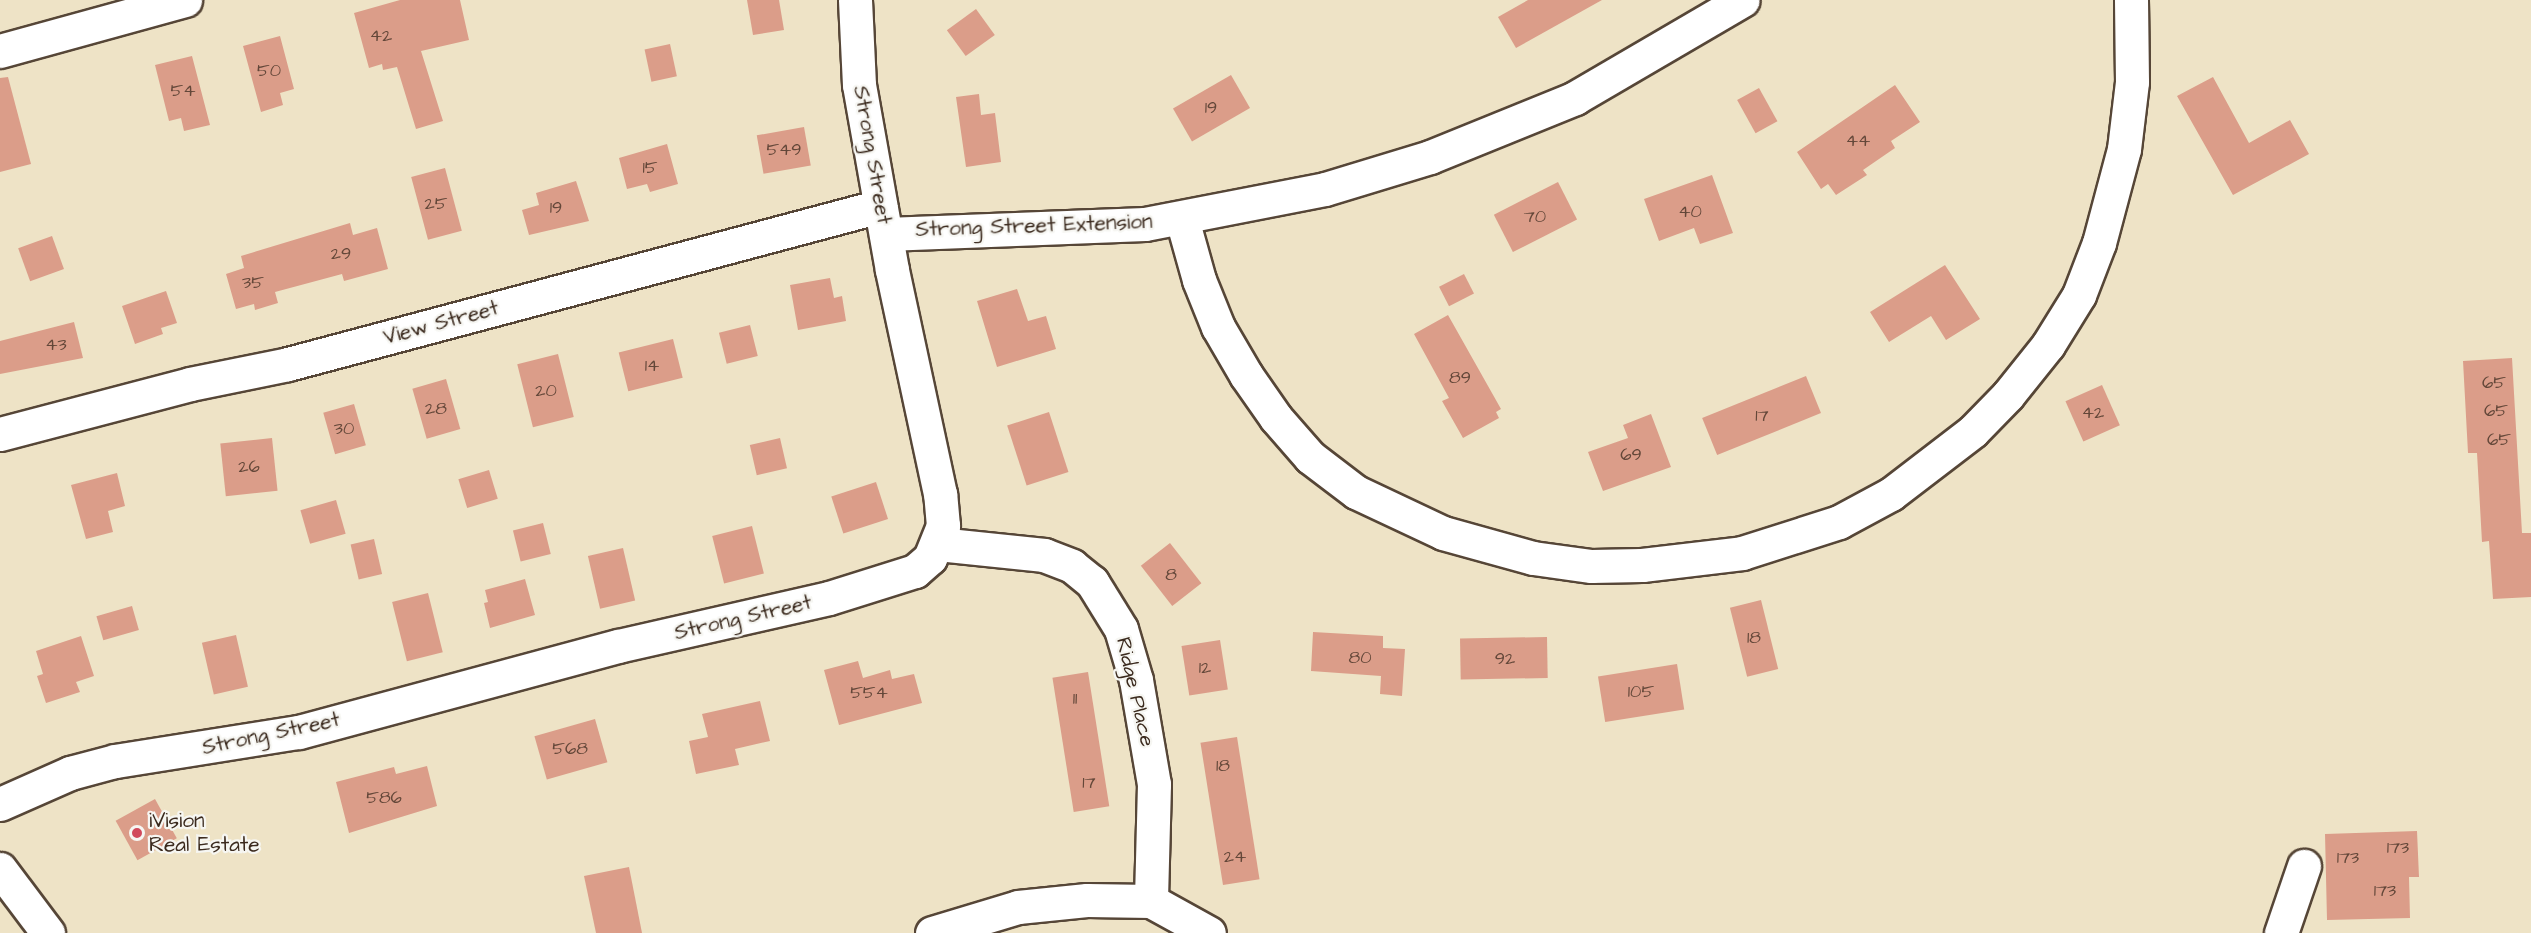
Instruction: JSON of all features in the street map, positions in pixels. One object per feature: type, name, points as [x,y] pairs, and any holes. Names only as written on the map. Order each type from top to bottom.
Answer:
[{"type":"street","points":[[0,51],[185,0]]},
{"type":"street","name":"Strong Street","points":[[0,804],[70,772],[115,761],[299,732],[618,646],[829,598],[915,571],[938,544],[943,526],[940,494],[883,220],[859,85],[855,0]]},
{"type":"street","name":"Strong Street Extension","points":[[883,220],[1182,219],[1325,189],[1501,129],[1630,68],[1743,0]]},
{"type":"street","name":"Strong Street Extension","points":[[1182,219],[1199,280],[1218,327],[1246,375],[1275,418],[1310,457],[1356,492],[1443,533],[1533,558],[1592,566],[1642,566],[1742,554],[1839,522],[1891,494],[1973,431],[2008,395],[2048,345],[2079,295],[2099,243],[2120,167],[2132,82],[2131,0]]},
{"type":"street","name":"View Street","points":[[0,434],[190,384],[288,364],[883,220]]},
{"type":"street","name":"Ridge Place","points":[[938,544],[1044,555],[1072,566],[1092,582],[1121,629],[1136,680],[1155,784],[1151,901]]},
{"type":"street","points":[[2280,933],[2304,866]]},
{"type":"street","points":[[0,869],[48,933]]},
{"type":"street","points":[[932,933],[1018,907],[1087,900],[1151,901],[1209,933]]},
{"type":"building","points":[[400,0],[460,0],[469,40],[421,51],[443,121],[416,129],[397,67],[383,70],[382,64],[369,68],[354,13]]},
{"type":"building","points":[[747,0],[779,0],[784,30],[753,35]]},
{"type":"building","points":[[1528,0],[1602,0],[1516,48],[1498,17]]},
{"type":"building","points":[[976,9],[995,35],[966,56],[947,30]]},
{"type":"building","points":[[280,36],[294,89],[280,93],[283,105],[261,112],[243,46]]},
{"type":"building","points":[[670,44],[677,76],[651,82],[645,49]]},
{"type":"building","points":[[192,56],[210,125],[184,131],[181,118],[169,121],[155,65]]},
{"type":"building","points":[[1231,75],[1250,108],[1192,141],[1173,108]]},
{"type":"building","points":[[8,77],[31,164],[0,172],[0,78]]},
{"type":"building","points":[[2213,77],[2249,143],[2290,120],[2309,154],[2233,195],[2177,96]]},
{"type":"building","points":[[1895,85],[1920,122],[1891,141],[1895,148],[1863,170],[1867,175],[1836,195],[1828,184],[1821,189],[1797,152]]},
{"type":"building","points":[[1759,88],[1777,121],[1756,133],[1737,100]]},
{"type":"building","points":[[979,94],[981,115],[995,113],[1001,162],[966,167],[956,97]]},
{"type":"building","points":[[804,127],[811,165],[764,174],[757,135]]},
{"type":"building","points":[[667,144],[678,184],[650,192],[647,184],[627,189],[619,158]]},
{"type":"building","points":[[445,168],[462,231],[428,240],[411,177]]},
{"type":"building","points":[[1712,175],[1733,233],[1700,244],[1694,228],[1659,241],[1644,199]]},
{"type":"building","points":[[576,181],[589,221],[529,235],[522,210],[539,205],[536,193]]},
{"type":"building","points":[[1558,182],[1577,219],[1513,252],[1494,215]]},
{"type":"building","points":[[350,223],[353,235],[377,228],[388,269],[344,281],[342,274],[275,292],[278,303],[255,310],[254,304],[236,309],[226,274],[244,268],[241,256]]},
{"type":"building","points":[[52,236],[64,269],[30,281],[18,248]]},
{"type":"building","points":[[1945,265],[1980,319],[1946,340],[1931,316],[1889,342],[1870,312]]},
{"type":"building","points":[[1464,274],[1474,294],[1449,306],[1439,287]]},
{"type":"building","points":[[830,278],[834,298],[842,296],[846,321],[798,330],[790,285]]},
{"type":"building","points":[[1017,289],[1028,321],[1046,316],[1056,349],[997,367],[977,301]]},
{"type":"building","points":[[166,291],[177,323],[161,328],[163,334],[135,344],[122,306]]},
{"type":"building","points":[[1448,315],[1501,409],[1496,412],[1499,418],[1463,438],[1442,401],[1449,398],[1414,334]]},
{"type":"building","points":[[74,322],[83,358],[0,374],[0,341]]},
{"type":"building","points":[[750,325],[758,356],[727,364],[719,333]]},
{"type":"building","points":[[673,339],[683,378],[628,391],[619,353]]},
{"type":"building","points":[[558,354],[574,417],[533,427],[517,364]]},
{"type":"building","points":[[2512,358],[2522,533],[2531,533],[2531,597],[2493,599],[2489,541],[2482,542],[2477,453],[2468,453],[2463,361]]},
{"type":"building","points":[[1806,376],[1821,413],[1717,455],[1702,418]]},
{"type":"building","points":[[446,379],[460,429],[427,439],[412,389]]},
{"type":"building","points":[[2102,385],[2120,425],[2083,441],[2065,401]]},
{"type":"building","points":[[354,404],[366,445],[335,454],[323,413]]},
{"type":"building","points":[[1049,412],[1068,472],[1027,486],[1007,426]]},
{"type":"building","points":[[1651,414],[1671,467],[1603,491],[1588,452],[1628,438],[1623,425]]},
{"type":"building","points":[[272,438],[278,491],[226,496],[220,443]]},
{"type":"building","points":[[780,438],[787,468],[757,475],[750,445]]},
{"type":"building","points":[[489,470],[498,499],[467,508],[458,479]]},
{"type":"building","points":[[117,473],[125,506],[108,511],[113,532],[86,539],[71,485]]},
{"type":"building","points":[[876,482],[888,519],[843,534],[831,497]]},
{"type":"building","points":[[336,500],[346,534],[310,544],[300,510]]},
{"type":"building","points":[[543,523],[551,554],[521,562],[513,530]]},
{"type":"building","points":[[752,526],[764,574],[724,583],[712,536]]},
{"type":"building","points":[[374,539],[382,574],[359,579],[351,544]]},
{"type":"building","points":[[1170,543],[1201,583],[1172,606],[1141,566]]},
{"type":"building","points":[[623,548],[635,601],[600,609],[588,556]]},
{"type":"building","points":[[525,579],[535,615],[490,628],[484,603],[488,602],[485,590]]},
{"type":"building","points":[[428,593],[443,652],[407,661],[392,602]]},
{"type":"building","points":[[1761,600],[1778,669],[1747,677],[1730,608]]},
{"type":"building","points":[[132,606],[139,630],[103,640],[96,616]]},
{"type":"building","points":[[1313,632],[1383,636],[1383,648],[1405,649],[1402,696],[1380,694],[1381,676],[1311,671]]},
{"type":"building","points":[[236,635],[248,687],[214,695],[202,643]]},
{"type":"building","points":[[81,636],[94,676],[76,682],[80,692],[46,703],[37,676],[43,674],[36,651]]},
{"type":"building","points":[[1547,637],[1548,678],[1461,680],[1460,639]]},
{"type":"building","points":[[1220,640],[1228,689],[1189,695],[1181,646]]},
{"type":"building","points":[[858,661],[863,678],[890,670],[892,679],[914,674],[922,703],[839,725],[824,670]]},
{"type":"building","points":[[1677,664],[1684,709],[1605,722],[1598,677]]},
{"type":"building","points":[[1088,672],[1109,806],[1074,812],[1052,678]]},
{"type":"building","points":[[760,701],[770,741],[735,749],[739,765],[696,774],[689,741],[708,737],[702,714]]},
{"type":"building","points":[[595,719],[607,762],[547,780],[534,736]]},
{"type":"building","points":[[1237,737],[1260,879],[1223,885],[1200,743]]},
{"type":"building","points":[[427,766],[437,806],[349,833],[336,782],[394,767],[396,774]]},
{"type":"building","points":[[155,799],[177,838],[137,860],[116,821]]},
{"type":"building","points":[[2417,831],[2419,877],[2409,877],[2410,918],[2327,920],[2325,834]]},
{"type":"building","points":[[629,867],[642,933],[596,933],[584,876]]},
{"type":"place","name":"iVision Real Estate","points":[[137,833]]}]
